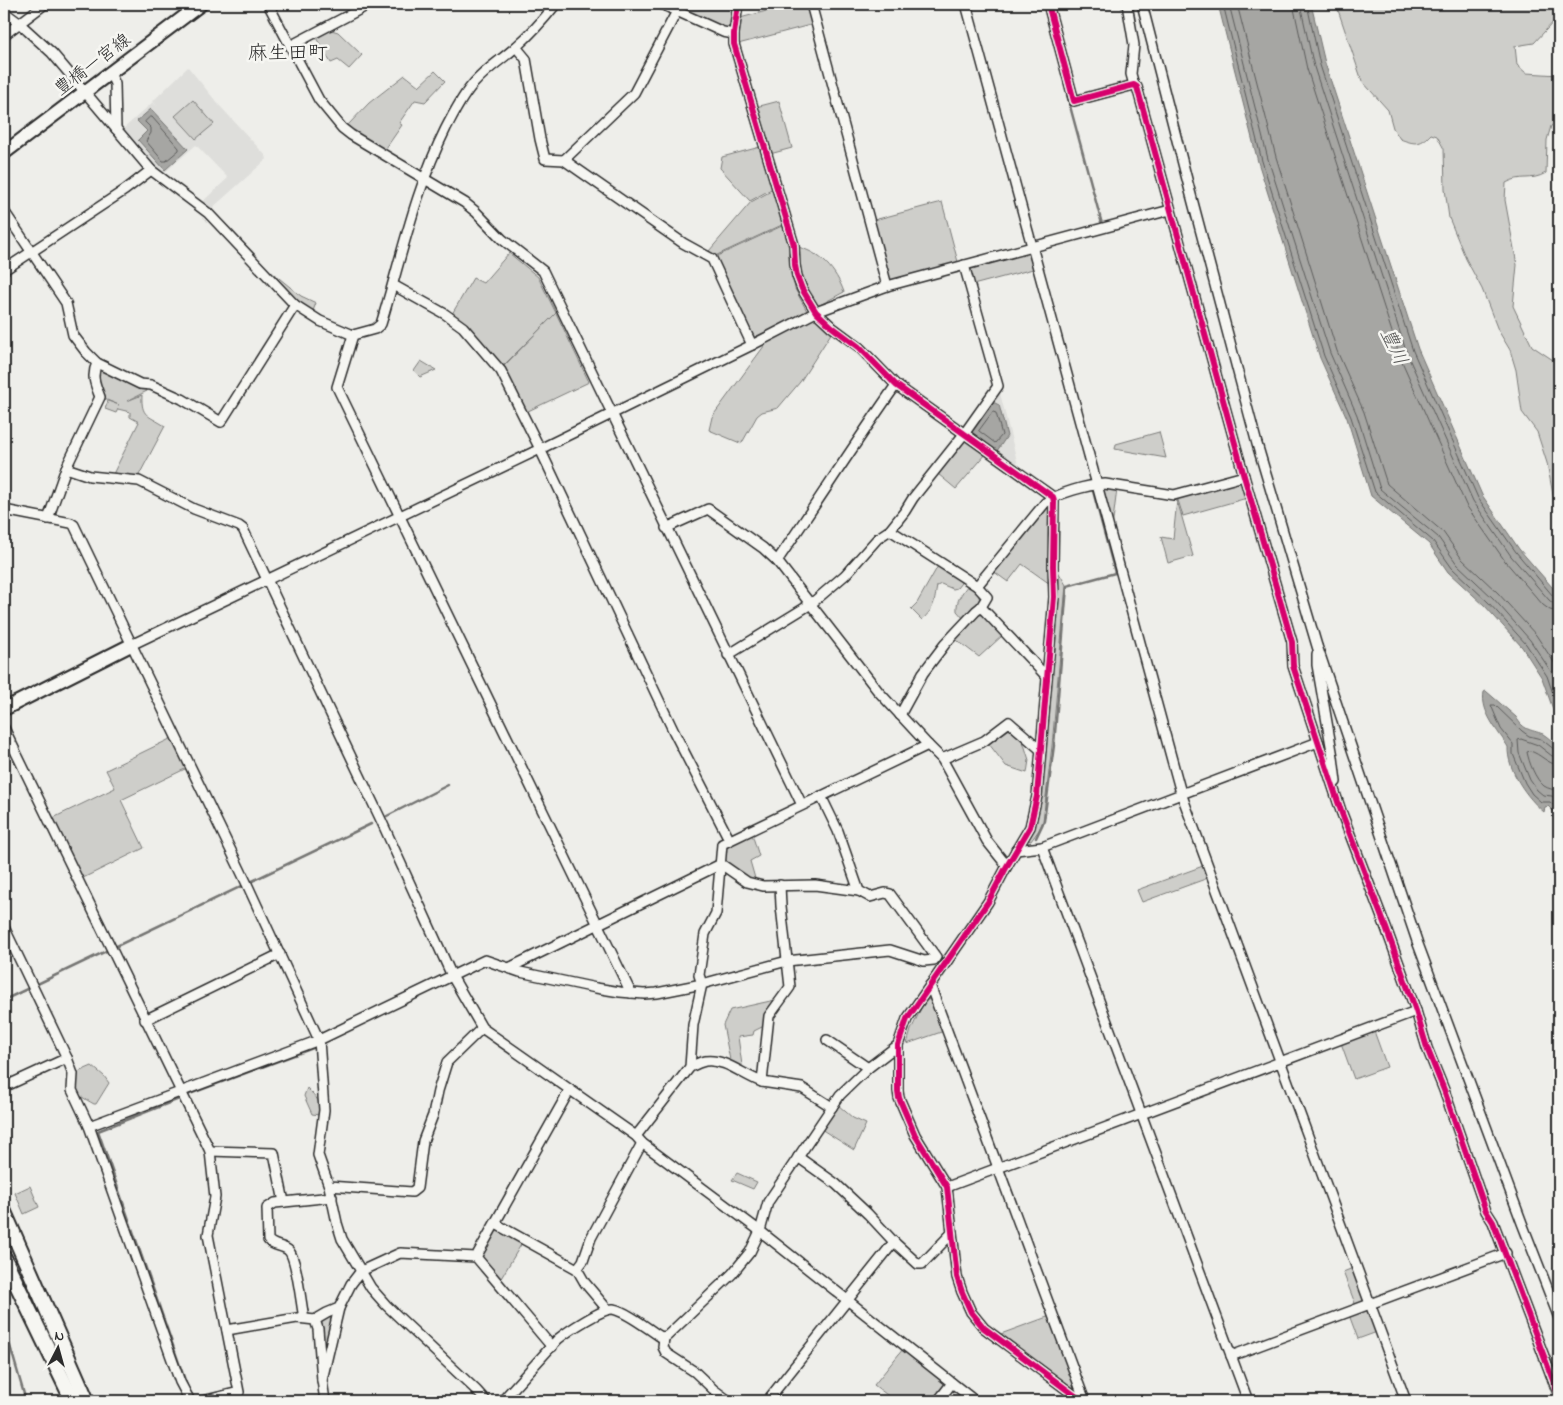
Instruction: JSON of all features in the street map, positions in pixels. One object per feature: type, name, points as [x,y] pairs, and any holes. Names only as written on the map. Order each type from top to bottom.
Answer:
[{"type":"main road","name":"豊橋一宮線","points":[[4,153],[201,4]]},
{"type":"main road","points":[[4,709],[131,645]]},
{"type":"main road","points":[[4,1212],[87,1401]]},
{"type":"main road","points":[[4,1258],[73,1401]]},
{"type":"street","points":[[4,35],[45,4]]},
{"type":"street","points":[[268,4],[319,100],[342,128],[465,203],[502,238],[543,272],[802,805]]},
{"type":"street","points":[[290,46],[370,4]]},
{"type":"street","points":[[4,12],[52,53],[151,170],[208,213],[295,305],[320,321],[353,335],[375,329],[381,324],[423,179],[433,154],[456,109],[473,84],[491,66],[539,26],[556,4]]},
{"type":"street","points":[[661,4],[722,32],[734,34]]},
{"type":"street","points":[[738,4],[734,44],[794,246],[797,276],[802,289],[816,312],[832,327],[859,347],[896,385],[1052,497],[1054,502],[1054,598],[1037,796],[1030,827],[988,902],[907,1019],[898,1045],[898,1091],[899,1098],[916,1135],[947,1187],[957,1277],[971,1312],[984,1328],[1084,1401]]},
{"type":"street","points":[[811,4],[886,286]]},
{"type":"street","points":[[966,4],[1181,793],[1406,1401]]},
{"type":"street","points":[[1048,4],[1074,100],[1134,85]]},
{"type":"street","points":[[1128,4],[1134,45],[1131,74],[1134,85],[1137,87],[1244,476],[1292,642],[1293,666],[1342,811],[1416,1012],[1427,1048],[1444,1090],[1486,1211],[1494,1222],[1559,1396]]},
{"type":"street","points":[[1142,4],[1257,444],[1317,646],[1418,944],[1559,1318]]},
{"type":"street","points":[[564,160],[634,93],[677,11]]},
{"type":"street","points":[[516,47],[526,59],[540,139],[546,159],[564,160],[683,243],[712,258],[752,345]]},
{"type":"street","points":[[110,73],[115,84],[116,129]]},
{"type":"street","points":[[4,270],[125,190],[151,170]]},
{"type":"street","points":[[131,645],[612,414],[816,312],[886,286],[1170,210]]},
{"type":"street","points":[[4,211],[66,303],[73,335],[97,363],[140,384],[151,385],[182,399],[221,422],[295,305]]},
{"type":"street","points":[[728,655],[811,604],[845,575],[878,538],[890,530],[964,434],[998,386],[964,265]]},
{"type":"street","points":[[393,285],[446,314],[463,327],[501,371],[674,732],[729,839]]},
{"type":"street","points":[[353,335],[337,387],[631,993]]},
{"type":"street","points":[[48,519],[66,468],[100,397],[93,378],[97,363]]},
{"type":"street","points":[[777,561],[896,385]]},
{"type":"street","points":[[66,468],[90,476],[139,481],[194,509],[243,529],[381,820],[452,976],[482,1028],[639,1140],[760,1231],[975,1401]]},
{"type":"street","points":[[977,586],[1052,497],[1105,484],[1174,495],[1244,476]]},
{"type":"street","points":[[666,528],[708,509],[763,548],[777,561],[878,691],[942,759],[987,841],[1007,866]]},
{"type":"street","points":[[4,510],[74,525],[248,884],[319,1040],[324,1110],[318,1155],[330,1186],[342,1239],[371,1288],[386,1305],[486,1401]]},
{"type":"street","points":[[890,530],[977,586],[987,596],[981,607],[945,644],[928,665],[900,715]]},
{"type":"street","points":[[981,607],[1047,677]]},
{"type":"street","points":[[1317,646],[1317,665],[1338,797]]},
{"type":"street","points":[[942,759],[984,741],[1009,722],[1041,750]]},
{"type":"street","points":[[4,728],[210,1151],[215,1197],[208,1234],[239,1392],[202,1401]]},
{"type":"street","points":[[1016,850],[1042,847],[1318,742]]},
{"type":"street","points":[[577,1269],[584,1261],[591,1238],[639,1140],[690,1067],[693,1025],[702,984],[699,975],[705,934],[716,913],[722,844],[928,745]]},
{"type":"street","points":[[821,796],[838,832],[859,891]]},
{"type":"street","points":[[1042,847],[1248,1401]]},
{"type":"street","points":[[509,968],[721,864]]},
{"type":"street","points":[[89,1126],[319,1040],[485,960],[520,972],[596,988],[631,993],[657,993],[702,984],[787,961],[890,950],[924,961],[934,960],[936,957],[890,894],[885,893],[870,897],[859,891],[815,884],[763,886],[747,882],[721,864]]},
{"type":"street","points":[[762,1082],[769,1016],[790,987],[780,885]]},
{"type":"street","points":[[4,927],[73,1074],[72,1090],[89,1126],[180,1382],[190,1401]]},
{"type":"street","points":[[146,1020],[280,954]]},
{"type":"street","points":[[930,985],[1084,1401]]},
{"type":"street","points":[[947,1187],[1416,1012]]},
{"type":"street","points":[[330,1186],[412,1192],[418,1188],[423,1141],[433,1114],[447,1062],[482,1028]]},
{"type":"street","points":[[827,1040],[868,1068]]},
{"type":"street","points":[[729,1401],[695,1372],[666,1353],[663,1347],[664,1337],[732,1274],[750,1252],[760,1231],[768,1202],[840,1095],[868,1068],[898,1045]]},
{"type":"street","points":[[4,1088],[66,1058]]},
{"type":"street","points":[[690,1067],[705,1061],[715,1061],[730,1066],[750,1078],[762,1082],[802,1088],[832,1107]]},
{"type":"street","points":[[476,1256],[496,1224],[569,1091]]},
{"type":"street","points":[[210,1151],[274,1153],[284,1202]]},
{"type":"street","points":[[798,1157],[836,1184],[918,1264],[922,1264],[952,1233]]},
{"type":"street","points":[[304,1318],[293,1257],[286,1249],[268,1240],[267,1208],[275,1203],[332,1197]]},
{"type":"street","points":[[496,1224],[577,1269],[585,1283],[607,1309]]},
{"type":"street","points":[[767,1401],[894,1242]]},
{"type":"street","points":[[322,1380],[339,1308],[351,1284],[362,1272],[400,1252],[476,1256],[552,1347]]},
{"type":"street","points":[[1231,1356],[1506,1253]]},
{"type":"street","points":[[226,1330],[304,1318],[315,1320],[339,1308]]},
{"type":"street","points":[[502,1401],[558,1338],[607,1309],[619,1311],[661,1337],[664,1337]]},
{"type":"street","points":[[315,1320],[318,1329],[325,1401]]},
{"type":"street","points":[[938,1401],[952,1383]]},
{"type":"shaded area","points":[[669,4],[735,4],[731,25],[726,28]]},
{"type":"shaded area","points":[[793,4],[808,4],[814,24],[738,44],[740,18]]},
{"type":"shaded area","points":[[1336,4],[1559,4],[1557,18],[1534,43],[1515,46],[1517,65],[1526,73],[1559,75],[1559,121],[1551,126],[1547,140],[1546,173],[1506,183],[1505,200],[1517,265],[1513,306],[1532,346],[1559,364],[1559,514],[1554,500],[1547,463],[1537,432],[1522,412],[1516,370],[1510,350],[1498,330],[1482,289],[1466,259],[1449,218],[1445,189],[1444,149],[1437,136],[1431,134],[1423,141],[1417,143],[1400,139],[1393,128],[1388,110],[1362,81]]},
{"type":"shaded area","points":[[328,29],[338,32],[362,55],[349,69],[338,60],[331,63],[315,36]]},
{"type":"shaded area","points":[[188,67],[267,159],[210,210],[201,203],[228,178],[196,145],[164,173],[153,165],[122,130],[153,102],[157,106],[153,101]]},
{"type":"shaded area","points":[[435,71],[445,81],[425,102],[415,100],[399,123],[402,125],[384,151],[347,126],[369,103],[405,75],[419,86]]},
{"type":"shaded area","points":[[193,100],[214,124],[196,139],[175,116]]},
{"type":"shaded area","points":[[779,101],[792,148],[770,154],[756,107]]},
{"type":"shaded area","points":[[760,147],[773,188],[750,201],[720,168],[722,157]]},
{"type":"shaded area","points":[[773,190],[784,224],[715,256],[709,251],[751,202]]},
{"type":"shaded area","points":[[942,202],[958,262],[890,280],[874,220]]},
{"type":"shaded area","points":[[784,225],[790,245],[789,255],[795,289],[807,311],[753,338],[715,257]]},
{"type":"shaded area","points":[[798,247],[821,258],[837,277],[844,292],[816,307],[799,275]]},
{"type":"shaded area","points":[[1028,252],[1033,269],[973,285],[968,268]]},
{"type":"shaded area","points":[[509,253],[538,277],[556,313],[503,366],[467,324],[452,314],[473,278],[483,283]]},
{"type":"shaded area","points":[[274,274],[301,296],[316,303],[313,311],[297,302]]},
{"type":"shaded area","points":[[556,313],[589,382],[526,412],[504,366]]},
{"type":"shaded area","points":[[812,317],[817,317],[832,332],[800,382],[778,408],[762,412],[757,416],[740,443],[709,430],[712,417],[770,338]]},
{"type":"shaded area","points":[[421,361],[436,370],[420,377],[414,371]]},
{"type":"shaded area","points":[[99,367],[148,388],[147,391],[127,401],[142,395],[144,412],[165,426],[138,477],[113,474],[139,422],[130,417],[130,412],[118,409],[116,413],[105,409],[108,401],[119,405],[102,398]]},
{"type":"shaded area","points":[[997,392],[1000,393],[1019,469],[969,432]]},
{"type":"shaded area","points":[[1159,432],[1166,458],[1115,449],[1116,444]]},
{"type":"shaded area","points":[[965,439],[986,454],[956,489],[938,474]]},
{"type":"shaded area","points":[[1242,480],[1247,498],[1183,516],[1177,497]]},
{"type":"shaded area","points":[[1101,488],[1117,489],[1112,528]]},
{"type":"shaded area","points":[[1177,500],[1193,556],[1168,563],[1161,537],[1173,539]]},
{"type":"shaded area","points":[[1050,503],[1050,584],[1022,564],[1008,582],[993,571]]},
{"type":"shaded area","points":[[938,566],[960,580],[961,583],[957,588],[953,589],[941,584],[937,586],[933,604],[922,620],[911,609],[917,603]]},
{"type":"shaded area","points":[[1056,568],[1066,585],[1052,746],[1043,821],[1031,841],[1027,838],[1033,827]]},
{"type":"shaded area","points":[[968,585],[978,595],[979,603],[964,619],[957,611],[957,604]]},
{"type":"shaded area","points":[[981,612],[1003,635],[979,657],[954,638]]},
{"type":"shaded area","points":[[1011,728],[1022,738],[1029,760],[1027,773],[1006,766],[989,744]]},
{"type":"shaded area","points":[[172,738],[187,768],[121,800],[144,848],[81,879],[51,819],[115,788],[106,770]]},
{"type":"shaded area","points":[[752,834],[759,856],[750,861],[756,882],[725,863],[724,857],[725,851],[731,844]]},
{"type":"shaded area","points":[[1203,866],[1208,878],[1142,902],[1137,890]]},
{"type":"shaded area","points":[[931,998],[944,1031],[907,1044],[911,1030],[924,1002]]},
{"type":"shaded area","points":[[775,1000],[766,1016],[764,1026],[754,1031],[753,1035],[738,1037],[743,1072],[731,1065],[723,1025],[730,1010]]},
{"type":"shaded area","points":[[1374,1031],[1387,1067],[1354,1079],[1341,1043]]},
{"type":"shaded area","points":[[92,1066],[109,1083],[96,1104],[80,1095],[77,1089],[78,1072]]},
{"type":"shaded area","points":[[307,1088],[318,1100],[319,1115],[312,1114],[304,1096]]},
{"type":"shaded area","points":[[838,1105],[853,1118],[866,1124],[854,1150],[821,1129]]},
{"type":"shaded area","points":[[737,1173],[757,1182],[753,1189],[732,1180]]},
{"type":"shaded area","points":[[30,1186],[39,1207],[24,1214],[15,1193]]},
{"type":"shaded area","points":[[499,1230],[522,1243],[500,1280],[481,1255],[495,1232]]},
{"type":"shaded area","points":[[1353,1268],[1366,1303],[1356,1306],[1343,1272]]},
{"type":"shaded area","points":[[1368,1308],[1377,1332],[1358,1339],[1349,1315]]},
{"type":"shaded area","points":[[335,1313],[322,1362],[320,1321]]},
{"type":"shaded area","points":[[1050,1316],[1079,1395],[998,1335]]},
{"type":"shaded area","points":[[903,1349],[948,1385],[935,1401],[895,1401],[874,1385]]},
{"type":"water","name":"豊川","points":[[1218,4],[1311,4],[1325,63],[1418,349],[1482,495],[1519,549],[1559,595],[1559,726],[1542,678],[1522,647],[1485,606],[1448,572],[1429,544],[1371,496],[1347,418],[1320,358],[1258,162]]},
{"type":"water","points":[[151,109],[188,149],[165,170],[138,140],[147,131],[137,121]]},
{"type":"water","points":[[993,402],[999,405],[1007,436],[997,451],[971,432]]},
{"type":"water","points":[[1486,691],[1525,727],[1543,734],[1559,747],[1559,817],[1548,806],[1545,807],[1544,812],[1519,783],[1511,765],[1508,747],[1487,714],[1484,699],[1484,692]]},
{"type":"waterway","points":[[1067,95],[1102,224]]},
{"type":"waterway","points":[[1036,838],[1044,821],[1054,745],[1067,586],[1115,573],[1093,491]]},
{"type":"waterway","points":[[387,816],[448,785]]},
{"type":"waterway","points":[[4,1000],[371,824]]},
{"type":"waterway","points":[[187,1095],[313,1048]]},
{"type":"waterway","points":[[179,1099],[98,1131],[187,1386]]},
{"type":"waterway","points":[[4,1325],[26,1401]]},
{"type":"cycle path","points":[[738,4],[734,44],[794,245],[797,276],[802,289],[816,312],[832,327],[859,347],[896,385],[1053,497],[1054,597],[1037,796],[1030,827],[988,902],[907,1019],[898,1045],[898,1091],[899,1098],[915,1135],[947,1187],[957,1277],[971,1312],[984,1328],[1082,1401]]},
{"type":"cycle path","points":[[1048,4],[1074,101],[1134,85],[1137,87],[1244,476],[1292,642],[1293,666],[1341,811],[1386,928],[1486,1211],[1493,1222],[1559,1396]]},
{"type":"district","name":"麻生田町","points":[[288,52]]}]
